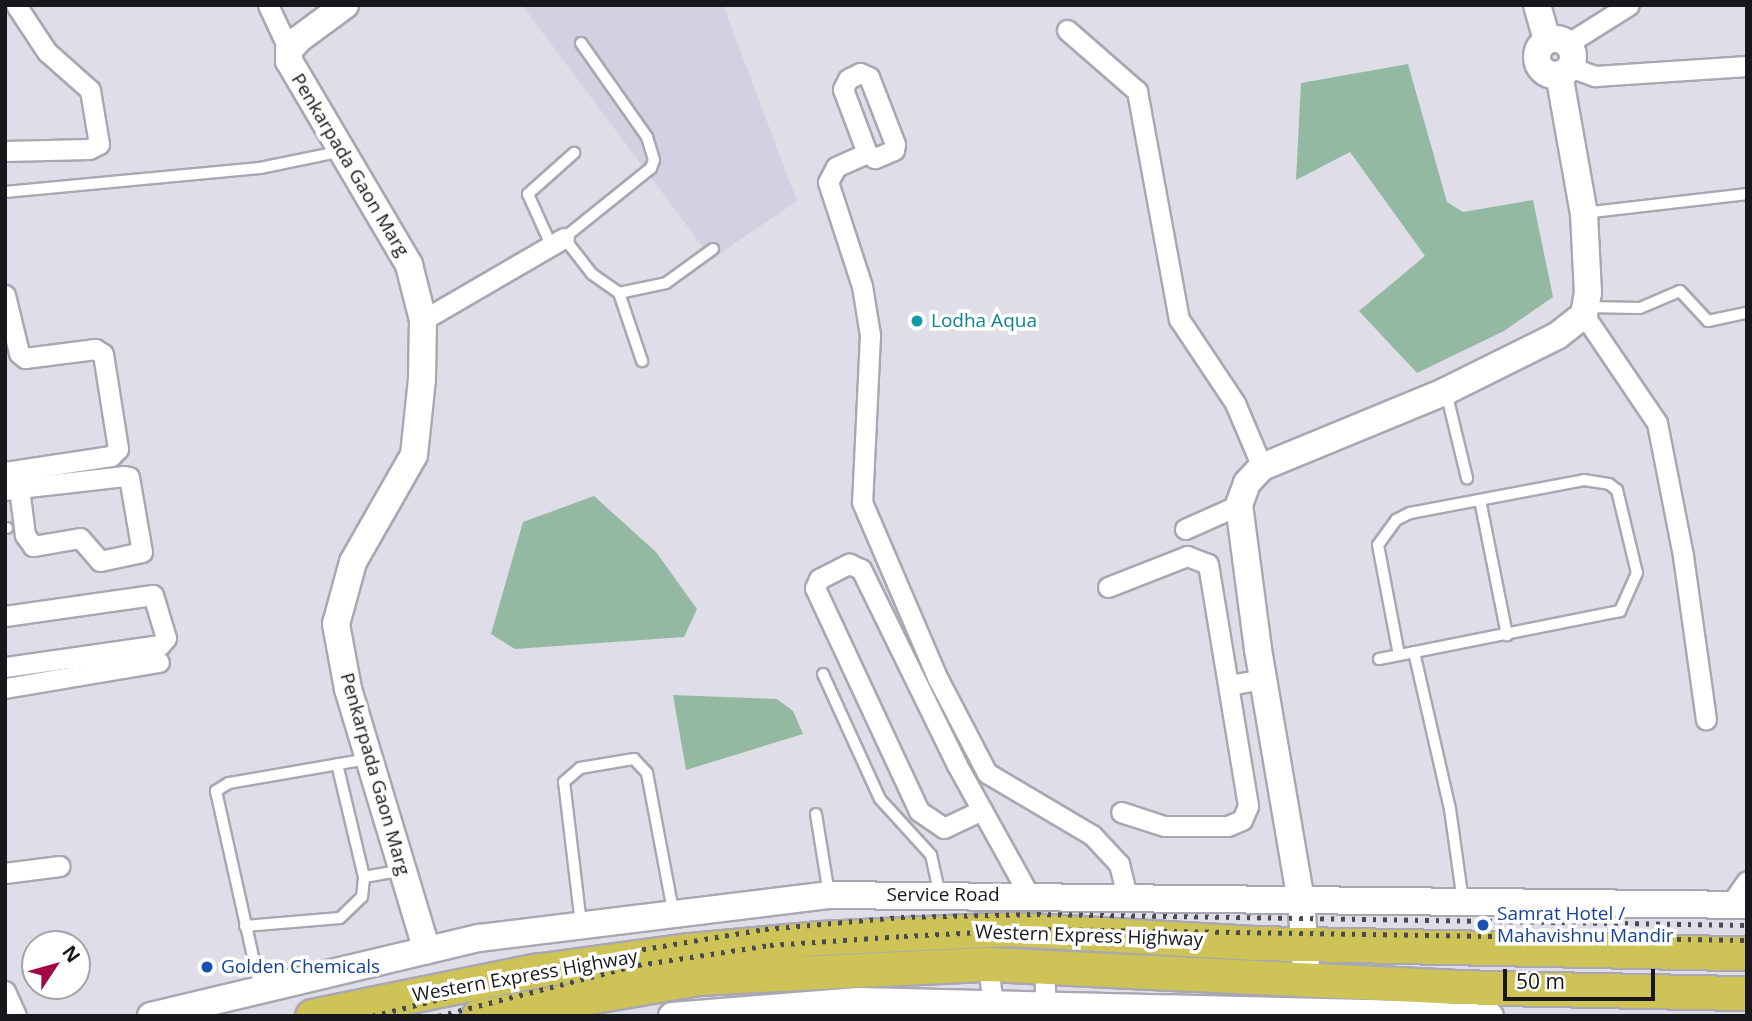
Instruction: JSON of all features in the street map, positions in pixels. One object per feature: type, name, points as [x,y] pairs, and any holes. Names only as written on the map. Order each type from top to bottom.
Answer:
[{"type":"highway","name":"Western Express Highway","points":[[312,1016],[534,971],[820,937],[1010,929],[1306,944],[1747,953]]},
{"type":"highway","name":"Western Express Highway","points":[[478,1016],[697,978],[988,964],[1307,980],[1747,993]]},
{"type":"main road","name":"Penkarpada Gaon Marg","points":[[345,5],[289,50],[294,75],[338,152],[381,211],[409,265],[423,320],[422,379],[414,455],[353,562],[336,624],[348,689],[427,950]]},
{"type":"main road","points":[[1307,980],[1301,901],[1264,679],[1239,505],[1247,483],[1262,467],[1446,391],[1557,336],[1585,311],[1584,214],[1561,56],[1536,5]]},
{"type":"main road","name":"Service Road","points":[[151,1016],[427,950],[581,925],[829,895],[1128,895],[1301,901],[1738,905]]},
{"type":"main road","points":[[672,1016],[860,1008],[993,1008],[1490,1016]]},
{"type":"street","points":[[5,151],[89,149],[99,144],[90,90],[47,52],[16,5]]},
{"type":"street","points":[[268,5],[289,50]]},
{"type":"street","points":[[1622,7],[1561,56],[1595,76],[1747,66]]},
{"type":"street","points":[[1067,30],[1137,92],[1179,318],[1235,402],[1262,467]]},
{"type":"street","points":[[867,153],[836,167],[828,181],[862,286],[870,335],[862,502],[938,679],[986,773],[1092,835],[1119,864],[1128,895]]},
{"type":"street","points":[[423,320],[557,242]]},
{"type":"street","points":[[5,295],[19,353],[25,358],[94,349],[103,354],[118,449],[111,456],[5,472]]},
{"type":"street","points":[[1585,311],[1657,423],[1683,556],[1706,719]]},
{"type":"street","points":[[129,477],[142,552],[100,561],[80,538],[33,546],[25,535],[12,489],[129,477]]},
{"type":"street","points":[[1185,529],[1239,505]]},
{"type":"street","points":[[1108,587],[1187,556],[1208,564],[1248,806],[1242,820],[1228,826],[1164,826],[1121,812]]},
{"type":"street","points":[[982,810],[944,828],[919,811],[815,588],[819,579],[849,564],[861,569],[982,810],[1029,895]]},
{"type":"street","points":[[5,616],[148,594],[159,602],[166,638],[160,645],[5,667]]},
{"type":"street","points":[[5,688],[159,662]]},
{"type":"street","points":[[1229,685],[1264,679]]},
{"type":"street","points":[[5,873],[60,866]]},
{"type":"street","points":[[1738,905],[1747,881]]},
{"type":"street","points":[[988,964],[993,1008]]},
{"type":"street","points":[[1044,965],[1046,1009]]},
{"type":"street","points":[[5,991],[16,1016]]},
{"type":"lane","points":[[557,242],[651,169],[654,160],[647,137],[581,43]]},
{"type":"lane","points":[[5,192],[260,168],[338,152]]},
{"type":"lane","points":[[574,153],[528,194],[557,242],[592,274],[619,293],[642,361]]},
{"type":"lane","points":[[1584,214],[1747,194]]},
{"type":"lane","points":[[619,293],[666,283],[713,250]]},
{"type":"lane","points":[[1585,311],[1640,308],[1680,291],[1708,321],[1747,313]]},
{"type":"lane","points":[[1446,391],[1467,478]]},
{"type":"lane","points":[[1379,659],[1613,615],[1626,605],[1637,573],[1623,498],[1609,484],[1594,479],[1410,513],[1396,520],[1378,545],[1399,655]]},
{"type":"lane","points":[[1480,500],[1507,635]]},
{"type":"lane","points":[[1414,652],[1450,809],[1463,902]]},
{"type":"lane","points":[[823,674],[880,799],[931,855],[940,895]]},
{"type":"lane","points":[[261,989],[216,791],[229,783],[369,759]]},
{"type":"lane","points":[[581,925],[564,782],[580,768],[634,759],[647,773],[674,913]]},
{"type":"lane","points":[[245,926],[340,918],[362,897],[365,877],[337,764]]},
{"type":"lane","points":[[816,814],[829,895]]},
{"type":"lane","points":[[365,877],[403,870]]},
{"type":"shaded area","points":[[522,5],[723,5],[797,201],[712,259]]},
{"type":"green space","points":[[1408,64],[1447,202],[1463,212],[1533,200],[1553,297],[1504,331],[1417,373],[1359,311],[1425,256],[1350,152],[1296,180],[1301,83]]},
{"type":"green space","points":[[594,496],[656,552],[697,609],[684,637],[515,649],[491,634],[523,522]]},
{"type":"green space","points":[[673,695],[777,699],[793,711],[803,734],[686,770]]},
{"type":"railway","points":[[372,1016],[632,951],[765,929],[901,917],[1037,914],[1747,925]]},
{"type":"railway","points":[[438,1016],[638,965],[770,945],[904,936],[1037,929],[1747,940]]},
{"type":"place","name":"Lodha Aqua","points":[[917,321]]},
{"type":"place","name":"Samrat Hotel / Mahavishnu Mandir","points":[[1483,925]]},
{"type":"place","name":"Golden Chemicals","points":[[207,967]]}]
